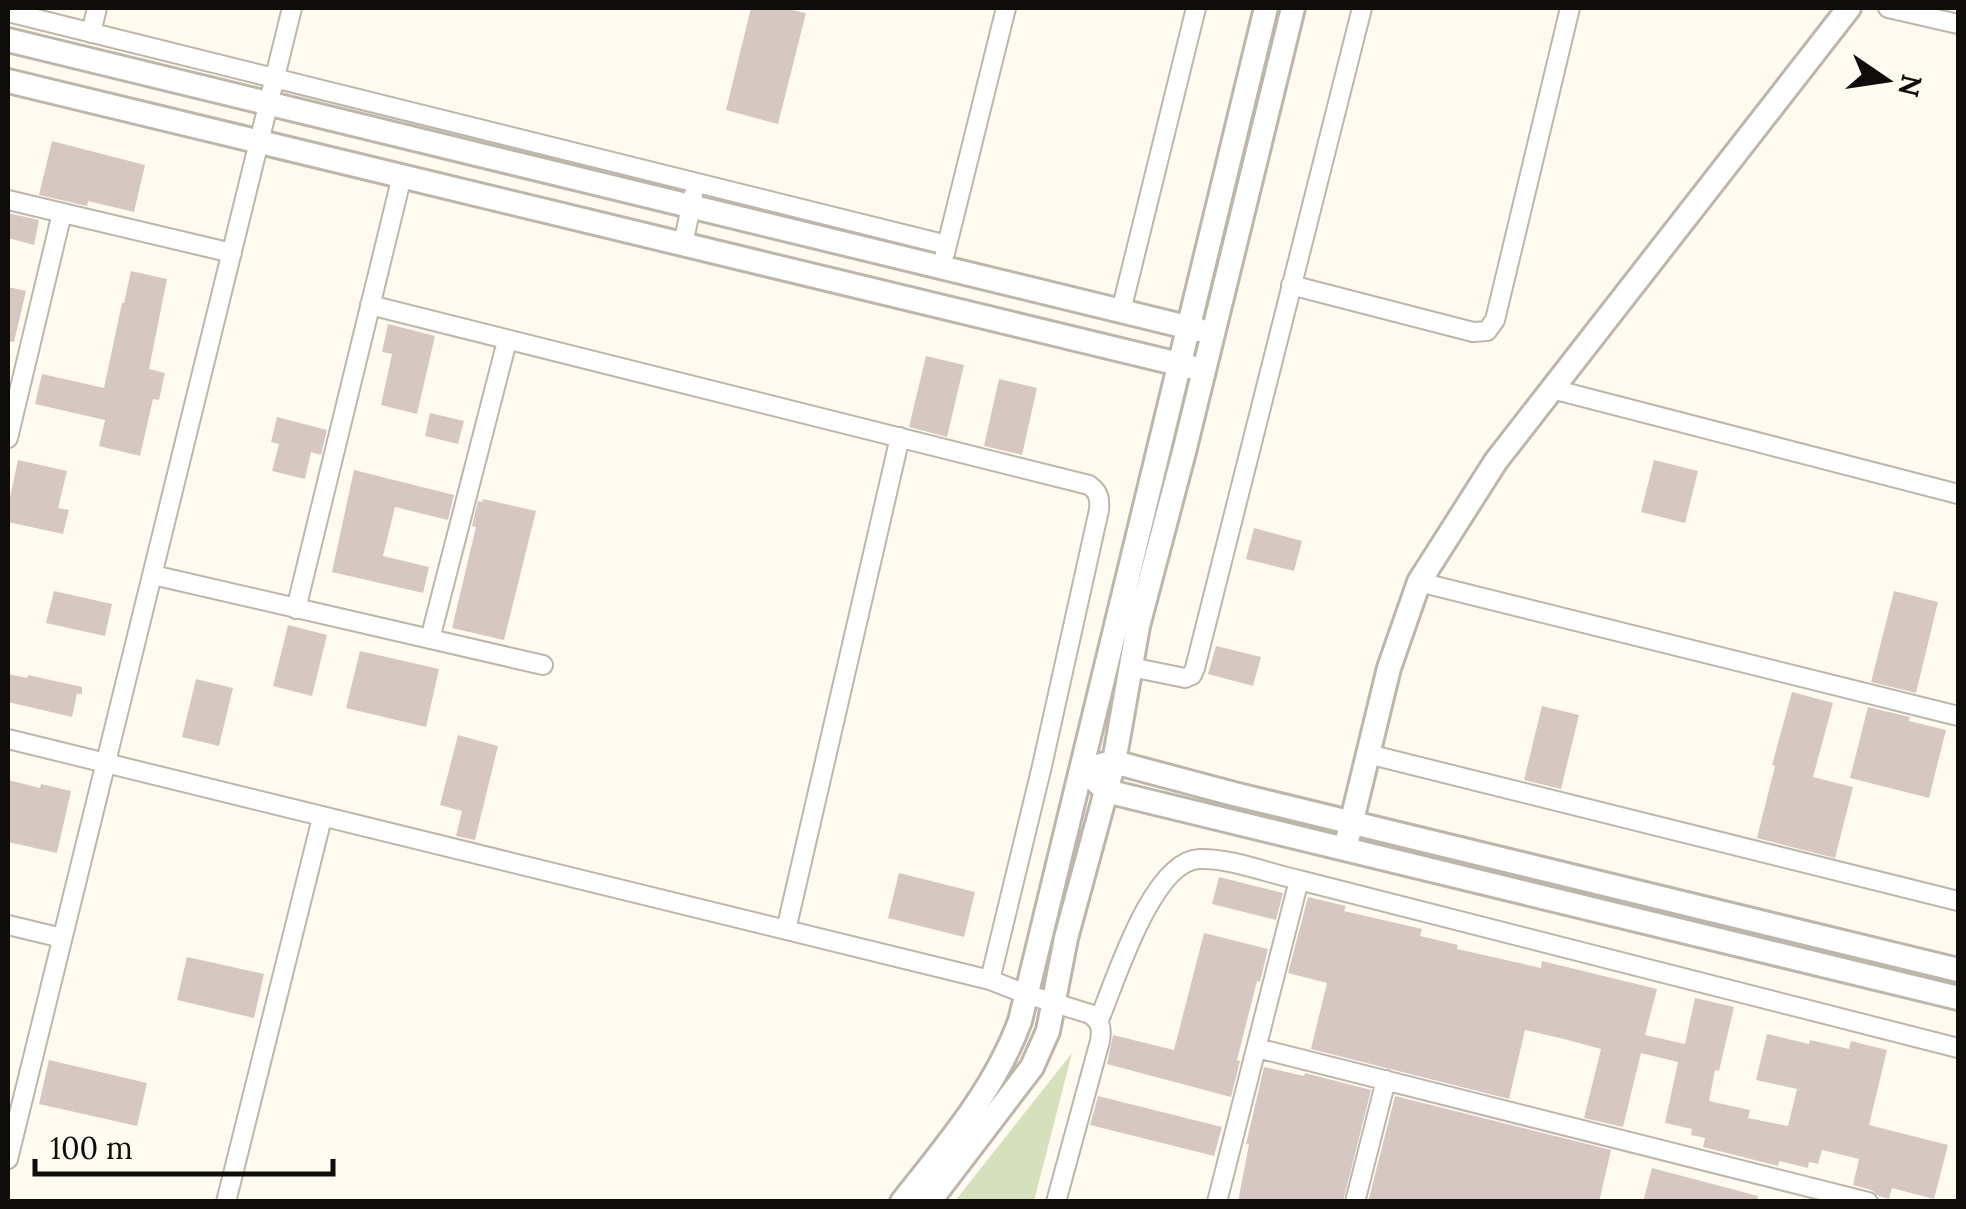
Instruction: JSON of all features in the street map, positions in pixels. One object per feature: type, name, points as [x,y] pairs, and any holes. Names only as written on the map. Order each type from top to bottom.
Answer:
[{"type":"street","points":[[91,33],[97,8]]},
{"type":"street","points":[[8,1159],[292,8]]},
{"type":"street","points":[[944,257],[1006,8]]},
{"type":"street","points":[[1121,311],[1196,8]]},
{"type":"street","points":[[902,1202],[982,1096],[1008,1055],[1020,1021],[1266,8]]},
{"type":"street","points":[[929,1202],[1032,1067],[1048,1031],[1066,938],[1114,762],[1138,626],[1293,8]]},
{"type":"street","points":[[1131,667],[1185,678],[1195,668],[1362,8]]},
{"type":"street","points":[[1291,285],[1474,332],[1487,331],[1495,320],[1570,8]]},
{"type":"street","points":[[1344,849],[1389,668],[1420,582],[1496,460],[1849,8]]},
{"type":"street","points":[[1888,8],[1958,24]]},
{"type":"street","points":[[8,12],[274,78],[693,196]]},
{"type":"street","points":[[8,40],[944,257],[1121,311],[1213,334]]},
{"type":"street","points":[[8,81],[1204,370]]},
{"type":"street","points":[[296,609],[402,176]]},
{"type":"street","points":[[684,244],[693,196]]},
{"type":"street","points":[[8,200],[232,253]]},
{"type":"street","points":[[8,438],[62,213]]},
{"type":"street","points":[[370,306],[900,437],[1097,490],[1100,510],[990,980]]},
{"type":"street","points":[[430,639],[507,341]]},
{"type":"street","points":[[1552,389],[1958,494]]},
{"type":"street","points":[[786,930],[900,437]]},
{"type":"street","points":[[153,575],[543,665]]},
{"type":"street","points":[[1420,582],[1958,716]]},
{"type":"street","points":[[8,739],[990,980],[1090,1014],[1102,1028],[1100,1041],[1056,1202]]},
{"type":"street","points":[[1368,754],[1958,901]]},
{"type":"street","points":[[1083,768],[1114,762],[1958,970]]},
{"type":"street","points":[[1083,768],[1106,791],[1958,998]]},
{"type":"street","points":[[226,1202],[322,818]]},
{"type":"street","points":[[1099,1020],[1137,926],[1160,884],[1176,867],[1195,859],[1299,880],[1958,1048]]},
{"type":"street","points":[[1217,1202],[1299,880]]},
{"type":"street","points":[[8,925],[62,938]]},
{"type":"street","points":[[1257,1048],[1800,1193],[1868,1202]]},
{"type":"street","points":[[1355,1202],[1386,1080]]},
{"type":"green space","points":[[1072,1053],[1034,1201],[955,1201]]},
{"type":"building","points":[[751,8],[806,13],[778,124],[726,110]]},
{"type":"building","points":[[52,141],[145,165],[134,212],[39,195]]},
{"type":"building","points":[[8,213],[39,220],[34,245],[8,238]]},
{"type":"building","points":[[131,271],[167,279],[149,369],[165,373],[159,400],[153,399],[140,456],[99,446],[105,420],[35,404],[42,374],[104,388]]},
{"type":"building","points":[[8,287],[26,291],[14,342],[8,341]]},
{"type":"building","points":[[388,324],[435,336],[417,414],[381,405],[392,354],[382,352]]},
{"type":"building","points":[[926,356],[964,365],[947,437],[909,427]]},
{"type":"building","points":[[999,379],[1037,388],[1022,455],[984,446]]},
{"type":"building","points":[[430,413],[464,421],[458,444],[425,436]]},
{"type":"building","points":[[277,417],[327,430],[321,455],[311,452],[305,479],[272,471],[279,444],[271,442]]},
{"type":"building","points":[[18,460],[67,471],[58,508],[69,510],[63,534],[8,522],[8,497]]},
{"type":"building","points":[[1654,460],[1698,471],[1685,523],[1641,512]]},
{"type":"building","points":[[354,470],[454,495],[448,520],[395,507],[383,556],[429,567],[423,593],[332,572]]},
{"type":"building","points":[[478,501],[536,511],[504,640],[452,628],[476,527],[472,526]]},
{"type":"building","points":[[1254,528],[1302,541],[1294,571],[1246,559]]},
{"type":"building","points":[[54,591],[112,604],[105,636],[46,623]]},
{"type":"building","points":[[1894,591],[1938,602],[1916,693],[1871,682]]},
{"type":"building","points":[[288,625],[327,635],[312,696],[273,686]]},
{"type":"building","points":[[1216,646],[1261,657],[1253,686],[1208,674]]},
{"type":"building","points":[[360,651],[439,669],[426,727],[346,708]]},
{"type":"building","points":[[8,674],[82,687],[72,717],[8,702]]},
{"type":"building","points":[[196,679],[233,688],[219,746],[182,737]]},
{"type":"building","points":[[1792,692],[1833,703],[1813,777],[1853,787],[1835,858],[1757,838]]},
{"type":"building","points":[[1542,706],[1579,715],[1561,789],[1524,780]]},
{"type":"building","points":[[1868,707],[1946,730],[1929,798],[1850,778]]},
{"type":"building","points":[[458,735],[498,746],[475,840],[456,836],[462,811],[440,805]]},
{"type":"building","points":[[8,780],[71,791],[57,853],[8,842]]},
{"type":"building","points":[[899,873],[975,892],[964,937],[888,918]]},
{"type":"building","points":[[1219,877],[1283,893],[1276,920],[1212,904]]},
{"type":"building","points":[[1308,897],[1346,906],[1344,911],[1422,929],[1420,936],[1458,945],[1457,949],[1541,968],[1542,961],[1657,989],[1645,1035],[1685,1044],[1695,998],[1734,1007],[1709,1101],[1750,1110],[1748,1118],[1788,1126],[1797,1089],[1756,1080],[1767,1034],[1809,1044],[1810,1040],[1849,1049],[1851,1041],[1887,1050],[1869,1125],[1948,1145],[1934,1199],[1892,1188],[1889,1199],[1853,1185],[1859,1159],[1822,1150],[1818,1164],[1809,1162],[1808,1168],[1779,1161],[1778,1166],[1703,1147],[1705,1138],[1691,1135],[1692,1129],[1665,1123],[1678,1062],[1641,1053],[1623,1127],[1584,1118],[1601,1049],[1564,1039],[1525,1030],[1509,1099],[1311,1049],[1327,983],[1288,973]]},
{"type":"building","points":[[1204,933],[1268,949],[1237,1060],[1240,1061],[1231,1097],[1107,1064],[1113,1035],[1174,1050]]},
{"type":"building","points":[[187,957],[264,974],[254,1018],[177,1000]]},
{"type":"building","points":[[49,1060],[147,1083],[137,1126],[39,1104]]},
{"type":"building","points":[[1264,1067],[1371,1090],[1343,1202],[1238,1202],[1246,1144]]},
{"type":"building","points":[[1098,1096],[1222,1127],[1214,1156],[1090,1125]]},
{"type":"building","points":[[1395,1096],[1611,1150],[1599,1202],[1368,1202]]},
{"type":"building","points":[[1652,1168],[1758,1196],[1757,1202],[1643,1202]]}]
